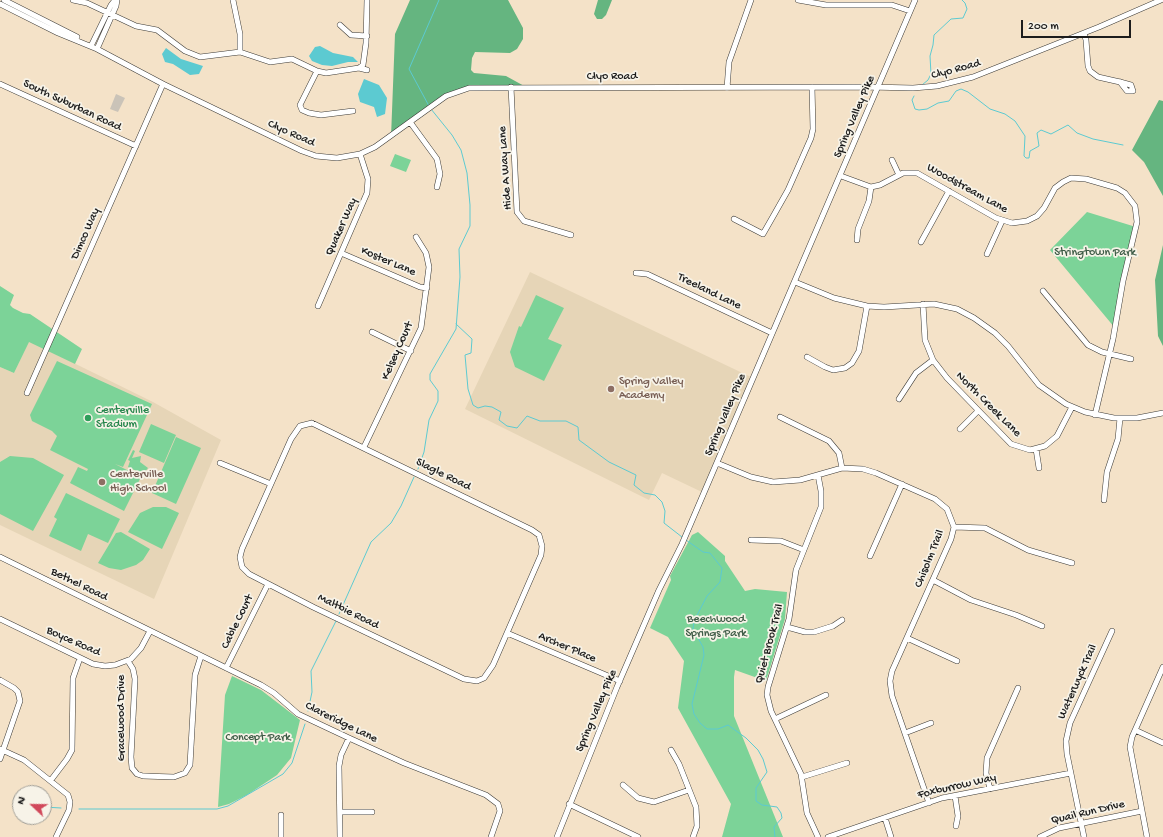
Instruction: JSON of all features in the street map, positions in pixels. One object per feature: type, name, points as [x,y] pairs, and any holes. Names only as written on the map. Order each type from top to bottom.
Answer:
[{"type":"street","name":"Clyo Road","points":[[4,0],[60,28],[163,84],[309,154],[337,158],[360,154],[383,142],[446,96],[469,88],[511,86],[927,88],[952,84],[973,77],[1084,33],[1161,0]]},
{"type":"street","points":[[73,0],[87,3],[136,26],[158,30],[192,55],[207,57],[228,52],[240,52],[270,62],[292,59],[317,71],[329,73],[359,68],[367,70]]},
{"type":"street","points":[[97,49],[116,0]]},
{"type":"street","points":[[233,0],[240,34],[240,52]]},
{"type":"street","points":[[359,68],[362,64],[367,36],[367,0]]},
{"type":"street","points":[[727,88],[729,62],[751,0]]},
{"type":"street","points":[[798,0],[826,5],[892,5],[910,11]]},
{"type":"street","name":"Spring Valley Pike","points":[[557,837],[569,804],[620,681],[717,463],[915,0]]},
{"type":"street","name":"Clyo Road","points":[[0,4],[58,33],[91,46]]},
{"type":"street","points":[[91,46],[110,14]]},
{"type":"street","points":[[340,25],[351,35],[367,36]]},
{"type":"street","points":[[1084,33],[1090,71],[1098,77],[1120,82]]},
{"type":"street","points":[[317,71],[300,105],[302,110],[321,115],[353,111]]},
{"type":"street","name":"South Suburban Road","points":[[0,84],[136,146]]},
{"type":"street","name":"Dimco Way","points":[[27,393],[163,84]]},
{"type":"street","name":"Hide A Way Lane","points":[[511,86],[518,212],[524,221],[571,236]]},
{"type":"street","points":[[734,219],[763,234],[788,190],[811,138],[813,129],[812,87]]},
{"type":"street","points":[[410,122],[437,159],[440,174],[437,187]]},
{"type":"street","name":"Quaker Way","points":[[318,306],[369,187],[367,174],[360,154]]},
{"type":"street","points":[[892,160],[899,175]]},
{"type":"street","name":"Woodstream Lane","points":[[871,187],[880,185],[899,175],[917,173],[1002,221],[1017,224],[1032,219],[1044,208],[1055,188],[1071,178],[1086,179],[1117,188],[1129,197],[1134,206],[1136,222],[1123,281],[1110,353],[1095,415]]},
{"type":"street","points":[[841,176],[871,187],[869,201],[858,230],[857,240]]},
{"type":"street","points":[[921,242],[949,191]]},
{"type":"street","points":[[987,254],[1002,221]]},
{"type":"street","name":"Kelsey Court","points":[[364,447],[421,328],[429,276],[428,259],[416,237]]},
{"type":"street","name":"Koster Lane","points":[[341,252],[420,287],[427,288]]},
{"type":"street","name":"Treeland Lane","points":[[636,273],[647,274],[772,333]]},
{"type":"street","points":[[795,282],[834,298],[867,306],[889,307],[922,304],[950,307],[974,318],[1003,340],[1039,385],[1072,407],[1095,415],[1120,418],[1137,418],[1163,412]]},
{"type":"street","points":[[1043,291],[1088,345],[1098,350],[1131,359]]},
{"type":"street","name":"North Creek Lane","points":[[922,304],[925,340],[933,360],[978,411],[1011,444],[1026,450],[1036,449]]},
{"type":"street","points":[[807,357],[833,370],[845,368],[852,363],[860,351],[867,306]]},
{"type":"street","points":[[372,332],[411,351]]},
{"type":"street","points":[[899,399],[916,373],[933,360]]},
{"type":"street","points":[[1039,468],[1036,449],[1045,446],[1057,436],[1072,407]]},
{"type":"street","points":[[960,429],[978,411]]},
{"type":"street","points":[[780,417],[829,441],[839,453],[842,468]]},
{"type":"street","points":[[1104,500],[1106,472],[1118,439],[1120,418]]},
{"type":"street","name":"Slagle Road","points":[[271,484],[294,432],[303,424],[316,424],[532,530],[539,536],[542,546],[540,555],[506,633]]},
{"type":"street","points":[[220,463],[271,484]]},
{"type":"street","name":"Chisolm Trail","points":[[717,463],[751,478],[773,482],[792,482],[842,468],[869,470],[939,501],[949,513],[954,527],[951,539],[892,671],[890,681],[892,696],[929,803]]},
{"type":"street","name":"Quiet Brook Trail","points":[[818,474],[821,491],[820,507],[796,570],[787,628],[767,692],[769,706],[774,719],[802,777],[807,813],[818,837]]},
{"type":"street","name":"Maltbie Road","points":[[271,484],[240,557],[240,564],[244,571],[469,681],[481,680],[488,674],[506,633]]},
{"type":"street","points":[[870,556],[902,484]]},
{"type":"street","points":[[954,527],[985,528],[1028,550],[1072,563]]},
{"type":"street","points":[[751,540],[781,541],[804,550]]},
{"type":"street","name":"Bethel Road","points":[[0,557],[150,631]]},
{"type":"street","points":[[933,580],[971,600],[1016,615],[1042,626]]},
{"type":"street","name":"Cable Court","points":[[226,668],[268,584]]},
{"type":"street","name":"Boyce Road","points":[[0,619],[93,664],[104,666],[116,665],[128,660],[141,648],[150,631]]},
{"type":"street","points":[[787,628],[805,632],[814,632],[833,626],[842,620]]},
{"type":"street","name":"Clareridge Lane","points":[[150,631],[268,689],[298,714],[404,763],[491,797],[498,804],[500,811],[491,837]]},
{"type":"street","name":"Waterwyck Trail","points":[[1084,837],[1066,747],[1068,731],[1112,631]]},
{"type":"street","name":"Archer Place","points":[[506,633],[620,681]]},
{"type":"street","points":[[907,638],[957,661]]},
{"type":"street","name":"Gracewood Drive","points":[[128,660],[133,669],[135,678],[131,758],[132,768],[137,774],[143,776],[174,777],[185,773],[190,765],[195,675],[201,656]]},
{"type":"street","points":[[51,780],[72,750],[73,678],[80,658]]},
{"type":"street","points":[[1147,837],[1130,752],[1130,742],[1161,677],[1163,667]]},
{"type":"street","points":[[0,680],[17,690],[20,701],[0,759]]},
{"type":"street","points":[[990,789],[986,773],[987,758],[1018,688]]},
{"type":"street","points":[[774,719],[826,695]]},
{"type":"street","points":[[905,732],[931,723]]},
{"type":"street","points":[[1135,730],[1163,743]]},
{"type":"street","points":[[340,837],[340,761],[349,738]]},
{"type":"street","points":[[2,750],[24,760],[66,793],[70,802],[69,810],[56,837]]},
{"type":"street","points":[[671,750],[679,764],[698,817],[697,826],[693,837]]},
{"type":"street","points":[[802,777],[847,763]]},
{"type":"street","name":"Foxburrow Way","points":[[828,837],[929,803],[955,796],[1071,773]]},
{"type":"street","points":[[623,785],[638,798],[654,802],[689,790]]},
{"type":"street","points":[[955,796],[958,816],[956,826]]},
{"type":"street","points":[[569,804],[638,837]]},
{"type":"street","points":[[340,812],[372,812]]},
{"type":"street","name":"Quail Run Drive","points":[[1040,837],[1053,830],[1142,812]]},
{"type":"street","points":[[281,814],[281,837]]},
{"type":"street","points":[[884,818],[891,837]]},
{"type":"shaded area","points":[[116,94],[125,98],[118,112],[110,109]]},
{"type":"shaded area","name":"Spring Valley Academy","points":[[530,272],[753,378],[704,493],[662,473],[649,500],[465,409]]},
{"type":"shaded area","name":"Centerville High School","points":[[29,341],[153,402],[221,440],[154,599],[0,525],[0,367],[14,373]]},
{"type":"green space","points":[[410,0],[508,0],[523,28],[523,39],[517,49],[510,53],[475,52],[472,58],[471,70],[474,73],[506,76],[526,87],[487,86],[453,92],[391,137],[395,34]]},
{"type":"green space","points":[[598,0],[612,0],[606,15],[602,19],[597,19],[594,14]]},
{"type":"green space","points":[[1159,100],[1163,101],[1163,196],[1144,162],[1132,150]]},
{"type":"green space","points":[[395,154],[411,160],[406,172],[390,166]]},
{"type":"green space","name":"Stringtown Park","points":[[1087,212],[1136,227],[1115,328],[1050,250]]},
{"type":"green space","points":[[1163,245],[1163,346],[1158,336],[1155,280]]},
{"type":"green space","points":[[0,286],[14,295],[10,305],[13,308],[23,313],[30,314],[82,349],[75,364],[29,342],[14,373],[0,367]]},
{"type":"green space","points":[[536,295],[564,308],[548,339],[562,345],[544,381],[515,367],[510,352],[519,326],[521,327]]},
{"type":"green space","name":"Centerville Stadium","points":[[57,361],[152,404],[123,467],[115,464],[141,477],[124,511],[70,483],[78,467],[87,471],[88,469],[50,450],[57,436],[52,431],[32,421],[30,415]]},
{"type":"green space","points":[[151,424],[176,435],[164,463],[139,452]]},
{"type":"green space","points":[[176,437],[201,448],[176,504],[152,493]]},
{"type":"green space","points":[[133,450],[135,451],[132,458],[141,456],[140,462],[148,468],[143,474],[128,467],[130,461],[128,460]]},
{"type":"green space","points":[[10,456],[33,458],[64,475],[33,531],[0,514],[0,462]]},
{"type":"green space","points":[[66,493],[120,519],[108,543],[88,534],[81,551],[49,536],[57,519],[54,517]]},
{"type":"green space","points":[[153,507],[166,507],[179,513],[162,549],[128,532],[140,513]]},
{"type":"green space","points":[[121,532],[150,549],[143,560],[136,565],[121,570],[109,568],[98,563],[116,533]]},
{"type":"green space","name":"Beechwood Springs Park","points":[[698,532],[725,556],[725,561],[745,591],[755,589],[787,592],[785,619],[766,681],[735,670],[734,677],[734,716],[783,837],[722,837],[731,804],[678,708],[684,661],[668,637],[650,628],[671,580],[670,576],[692,535]]},
{"type":"green space","name":"Concept Park","points":[[232,676],[261,690],[300,720],[291,758],[277,775],[247,795],[229,804],[218,807],[225,695]]},
{"type":"water","points":[[320,46],[333,53],[353,57],[358,62],[348,62],[332,66],[322,65],[312,61],[309,56],[315,47]]},
{"type":"water","points":[[166,48],[181,59],[203,66],[199,74],[190,75],[173,64],[165,62],[162,54]]},
{"type":"water","points":[[364,79],[379,85],[387,98],[385,114],[377,117],[374,107],[360,102],[358,94]]},
{"type":"waterway","points":[[429,106],[409,69],[439,0]]},
{"type":"waterway","points":[[922,85],[928,80],[931,74],[930,56],[934,35],[951,19],[963,18],[967,9],[962,0]]},
{"type":"waterway","points":[[914,96],[912,100],[915,109],[919,110],[927,109],[938,103],[949,101],[956,91],[961,89],[968,92],[990,109],[1005,114],[1015,121],[1025,136],[1024,156],[1026,158],[1029,158],[1030,151],[1039,146],[1037,133],[1041,130],[1051,134],[1068,125],[1077,133],[1093,139],[1123,145]]},
{"type":"waterway","points":[[418,469],[424,452],[429,420],[438,401],[438,391],[430,380],[430,374],[456,329],[460,277],[459,249],[470,226],[467,173],[461,150],[452,135],[431,109]]},
{"type":"waterway","points":[[456,324],[472,339],[471,353],[465,355],[468,389],[473,405],[478,408],[485,406],[492,407],[501,412],[499,420],[507,426],[517,428],[527,416],[540,421],[566,421],[578,427],[579,440],[609,462],[636,475],[634,485],[644,493],[655,495],[662,502],[665,511],[664,523],[682,537]]},
{"type":"waterway","points":[[339,614],[371,542],[391,523],[401,506],[414,477]]},
{"type":"waterway","points":[[686,540],[703,552],[710,553],[722,568],[720,582],[707,596],[694,621],[693,629],[703,647],[704,655],[692,704],[694,714],[700,723],[707,729],[718,729],[728,725],[746,738],[758,750],[763,759],[767,772],[756,788],[756,801],[762,805],[777,807],[781,813],[782,818],[774,827],[775,837]]},
{"type":"waterway","points":[[308,711],[312,692],[311,671],[336,621]]},
{"type":"waterway","points":[[79,809],[217,809],[228,806],[283,774],[292,763],[305,724]]},
{"type":"waterway","points":[[52,807],[61,808]]},
{"type":"place","name":"Spring Valley Academy","points":[[611,389]]},
{"type":"place","name":"Centerville Stadium","points":[[88,418]]},
{"type":"place","name":"Centerville High School","points":[[102,482]]}]
